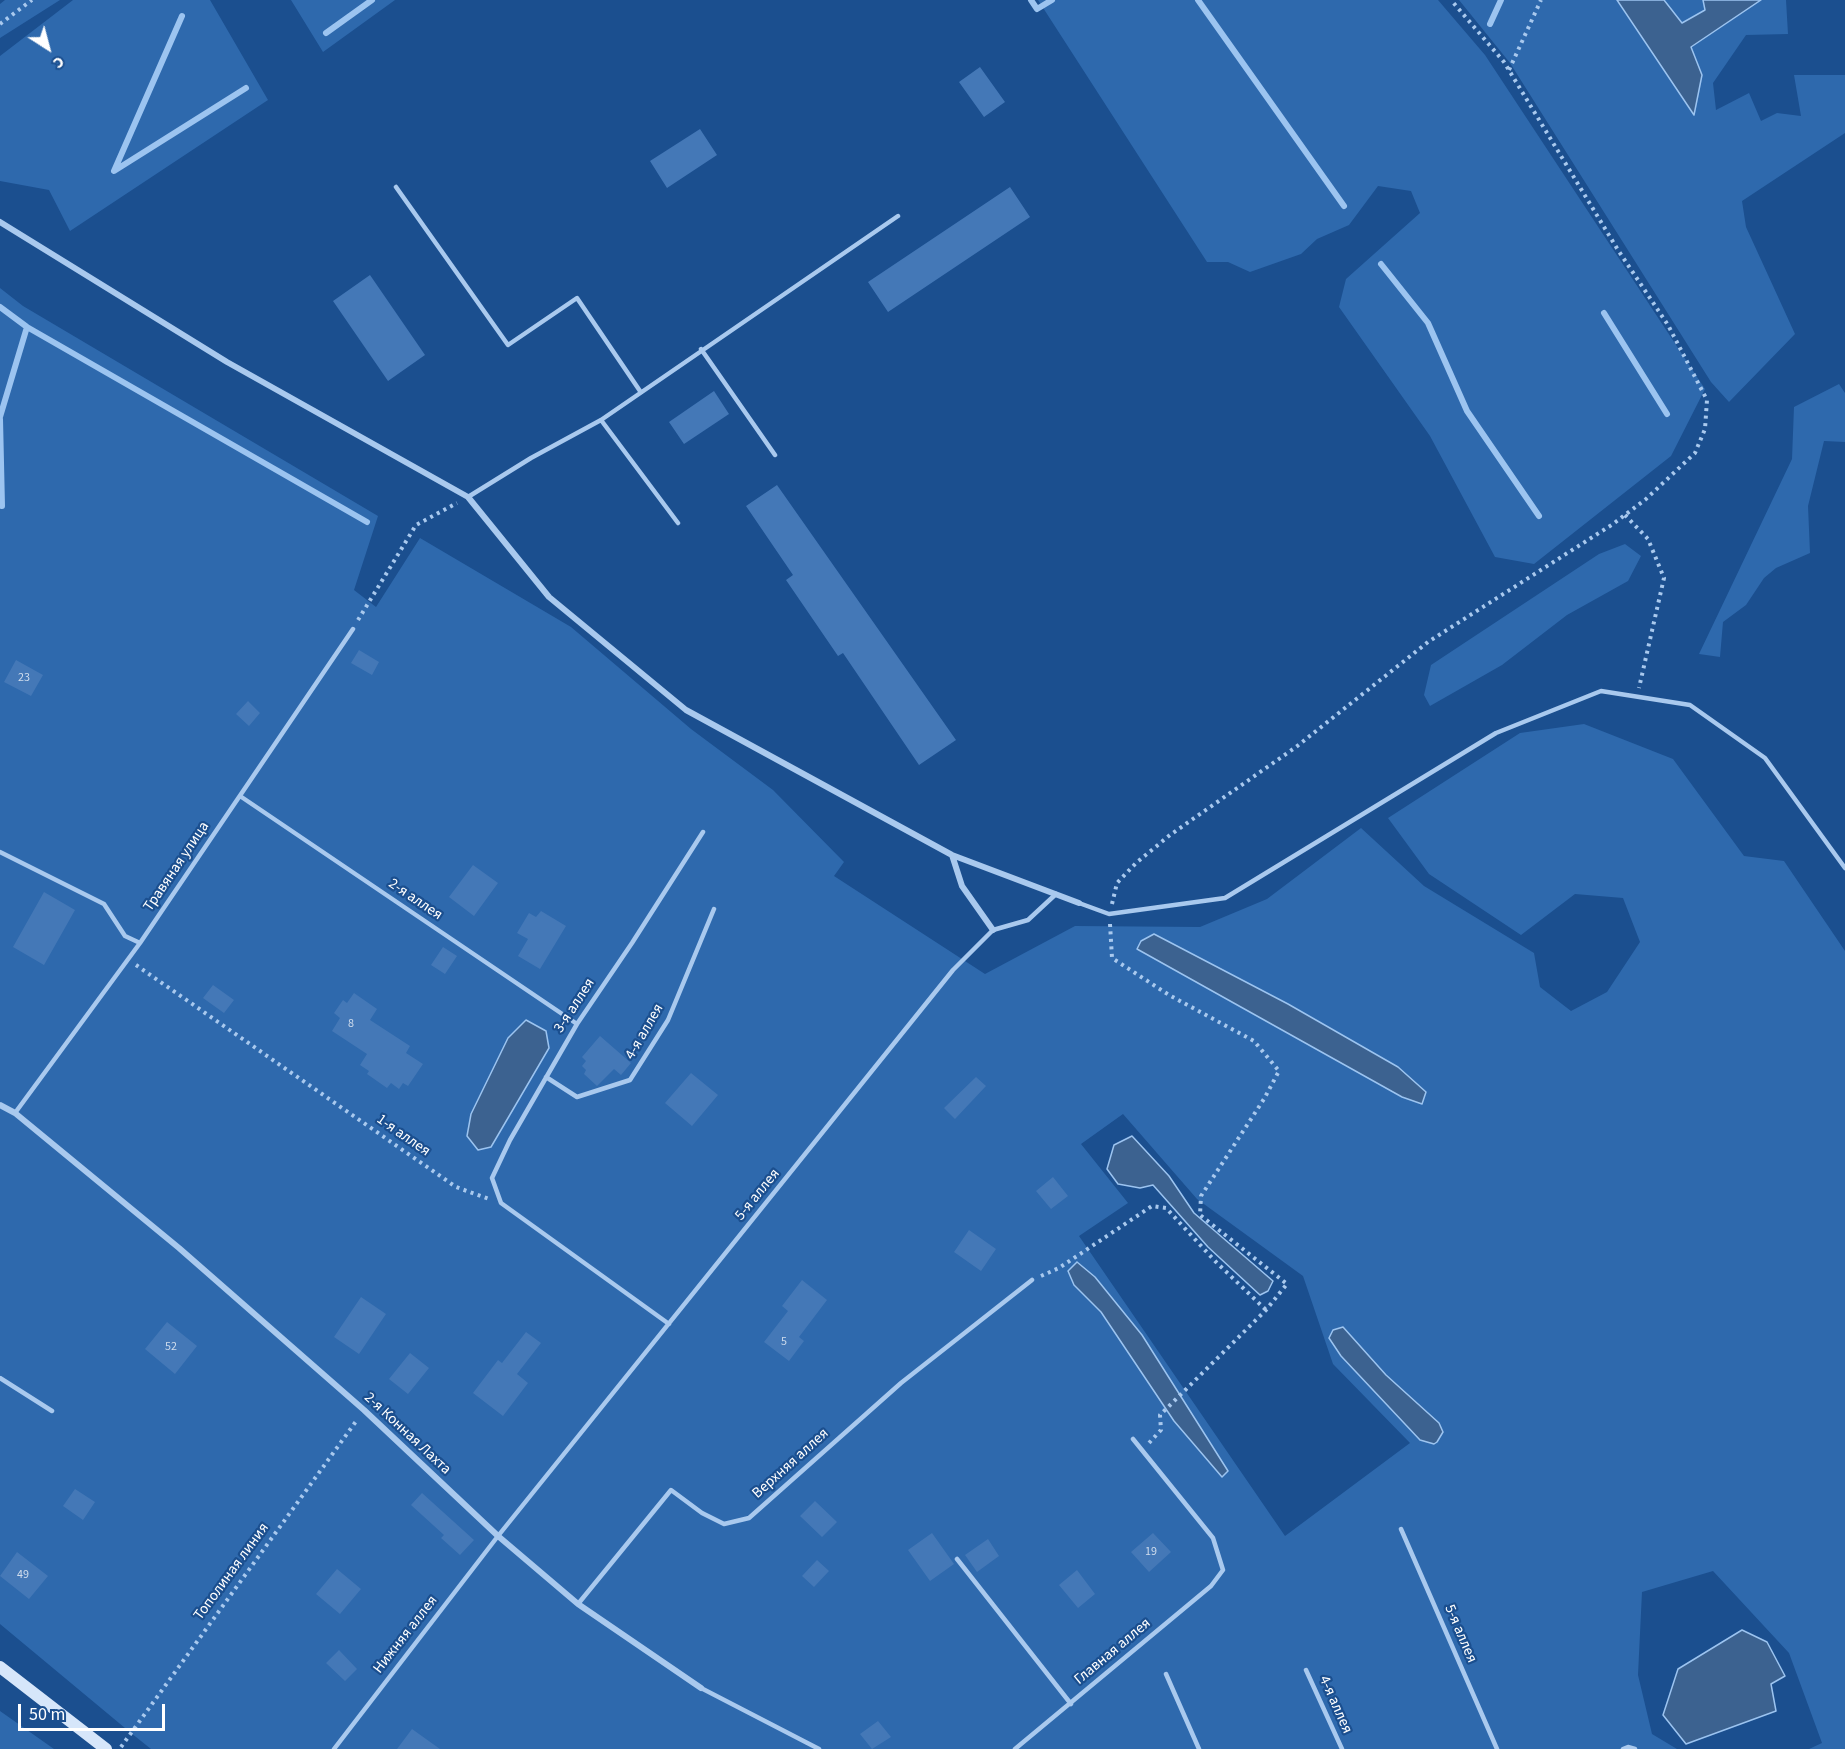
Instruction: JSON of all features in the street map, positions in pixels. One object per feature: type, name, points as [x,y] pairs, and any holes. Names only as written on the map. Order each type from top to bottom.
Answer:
[{"type":"main road","points":[[0,1667],[106,1749]]},
{"type":"street","points":[[0,222],[227,362],[468,497],[549,597],[686,710],[952,855],[1079,903]]},
{"type":"street","points":[[952,855],[962,886],[993,930]]},
{"type":"street","name":"2-я Конная Лахта","points":[[0,1105],[15,1113],[179,1248],[364,1410],[498,1536],[578,1604],[700,1688]]},
{"type":"lane","points":[[396,187],[508,345],[577,298],[640,391]]},
{"type":"lane","points":[[468,497],[531,458],[601,420],[640,391],[898,216]]},
{"type":"lane","points":[[701,350],[775,455]]},
{"type":"lane","points":[[601,420],[678,523]]},
{"type":"lane","name":"Травяная улица","points":[[15,1113],[140,943],[353,630]]},
{"type":"lane","points":[[1079,903],[1109,914],[1225,898],[1496,733],[1601,691],[1690,705],[1765,758],[1845,868]]},
{"type":"lane","name":"2-я аллея","points":[[240,796],[577,1024]]},
{"type":"lane","name":"3-я аллея","points":[[501,1203],[492,1178],[546,1077],[577,1024],[633,943],[702,832]]},
{"type":"lane","points":[[0,852],[104,904],[125,936],[140,943]]},
{"type":"lane","name":"5-я аллея","points":[[498,1536],[953,970],[993,930],[1028,920],[1056,894]]},
{"type":"lane","name":"4-я аллея","points":[[546,1077],[577,1097],[630,1080],[668,1020],[714,909]]},
{"type":"lane","points":[[501,1203],[669,1324]]},
{"type":"lane","name":"Верхняя аллея","points":[[578,1604],[671,1490],[702,1514],[724,1524],[749,1518],[901,1383],[1032,1280]]},
{"type":"lane","points":[[0,1378],[52,1411]]},
{"type":"lane","points":[[1132,1439],[1141,1449]]},
{"type":"lane","name":"Главная аллея","points":[[1015,1749],[1211,1586],[1222,1570],[1213,1538],[1141,1449]]},
{"type":"lane","name":"5-я аллея","points":[[1401,1529],[1497,1749]]},
{"type":"lane","name":"Нижняя аллея","points":[[334,1749],[498,1536]]},
{"type":"lane","points":[[957,1559],[1071,1704]]},
{"type":"lane","name":"4-я аллея","points":[[1306,1670],[1342,1749]]},
{"type":"lane","points":[[1166,1674],[1199,1749]]},
{"type":"lane","name":"2-я Конная Лахта","points":[[700,1688],[818,1749]]},
{"type":"lane","points":[[1623,1749],[1629,1747],[1635,1749]]},
{"type":"path","points":[[0,24],[32,0]]},
{"type":"path","points":[[1141,1449],[1161,1430],[1160,1415],[1266,1310],[1287,1284],[1200,1215],[1201,1196],[1264,1099],[1279,1071],[1254,1041],[1169,995],[1112,958],[1109,914],[1117,883],[1136,863],[1170,835],[1296,747],[1428,642],[1625,515],[1695,453],[1705,429],[1707,400],[1668,325],[1618,250],[1509,70],[1451,0]]},
{"type":"path","points":[[1509,70],[1541,0]]},
{"type":"path","points":[[353,630],[373,591],[416,525],[468,497]]},
{"type":"path","points":[[1625,515],[1648,539],[1664,578],[1638,696]]},
{"type":"path","name":"1-я аллея","points":[[128,959],[456,1187],[501,1203]]},
{"type":"path","points":[[1032,1280],[1059,1268],[1152,1206],[1166,1208],[1215,1261],[1266,1310]]},
{"type":"path","name":"Тополиная линия","points":[[119,1749],[364,1410]]},
{"type":"shaded area","points":[[5,0],[60,0],[0,38],[0,4]]},
{"type":"shaded area","points":[[73,0],[210,0],[268,100],[70,231],[49,190],[0,181],[0,56]]},
{"type":"shaded area","points":[[291,0],[395,0],[323,52]]},
{"type":"shaded area","points":[[1038,0],[1438,0],[1485,55],[1705,389],[1671,456],[1534,564],[1495,557],[1430,436],[1339,307],[1346,279],[1420,213],[1411,191],[1378,186],[1349,225],[1317,239],[1301,254],[1250,272],[1228,262],[1207,262]]},
{"type":"shaded area","points":[[1459,0],[1617,0],[1694,114],[1702,75],[1691,47],[1761,0],[1786,0],[1788,34],[1746,35],[1713,83],[1716,110],[1749,93],[1761,121],[1777,113],[1801,116],[1794,75],[1845,75],[1845,133],[1742,201],[1746,227],[1795,334],[1729,402],[1711,382],[1510,63]]},
{"type":"shaded area","points":[[1617,0],[1664,0],[1682,23],[1705,10],[1703,0],[1761,0],[1691,47],[1702,75],[1694,115]]},
{"type":"shaded area","points":[[1664,0],[1703,0],[1705,10],[1682,23]]},
{"type":"shaded area","points":[[0,288],[23,306],[378,516],[354,590],[376,607],[420,538],[571,627],[691,729],[773,790],[844,862],[834,876],[985,974],[1075,926],[1200,927],[1267,899],[1361,828],[1424,886],[1534,953],[1540,987],[1571,1011],[1607,992],[1640,942],[1623,898],[1575,894],[1521,935],[1429,874],[1388,818],[1520,733],[1584,724],[1673,759],[1744,856],[1784,861],[1845,951],[1845,1749],[1809,1749],[1822,1743],[1789,1653],[1713,1571],[1642,1592],[1638,1675],[1652,1734],[1677,1749],[151,1749],[0,1624]],"holes":[[[1123,1114],[1197,1199],[1303,1276],[1333,1364],[1410,1443],[1285,1536],[1079,1236],[1128,1203],[1081,1144]]]},
{"type":"shaded area","points":[[1839,384],[1845,393],[1845,442],[1824,441],[1808,506],[1810,553],[1776,568],[1764,578],[1746,605],[1723,622],[1720,657],[1699,654],[1792,459],[1794,407]]},
{"type":"shaded area","points":[[1625,544],[1641,556],[1628,581],[1567,615],[1502,665],[1430,706],[1424,695],[1431,665],[1599,554]]},
{"type":"shaded area","points":[[1154,934],[1288,1004],[1398,1067],[1426,1092],[1422,1104],[1402,1097],[1137,949],[1141,941]]},
{"type":"shaded area","points":[[526,1020],[546,1031],[549,1048],[491,1147],[478,1150],[467,1136],[471,1114],[508,1038]]},
{"type":"shaded area","points":[[1132,1136],[1169,1176],[1194,1213],[1273,1281],[1268,1291],[1260,1295],[1208,1247],[1153,1185],[1140,1188],[1118,1184],[1107,1169],[1114,1145]]},
{"type":"shaded area","points":[[1077,1262],[1095,1277],[1142,1335],[1228,1471],[1222,1477],[1174,1421],[1101,1312],[1074,1285],[1068,1271]]},
{"type":"shaded area","points":[[1343,1327],[1386,1375],[1439,1423],[1443,1432],[1437,1442],[1434,1444],[1420,1440],[1341,1356],[1329,1338],[1333,1330]]},
{"type":"shaded area","points":[[1742,1630],[1767,1642],[1785,1676],[1771,1684],[1776,1711],[1686,1744],[1663,1715],[1678,1669]]},
{"type":"shaded area","points":[[0,1711],[54,1749],[0,1749]]},
{"type":"building","points":[[980,67],[1005,102],[984,117],[959,82]]},
{"type":"building","points":[[700,129],[717,155],[667,188],[650,161]]},
{"type":"building","points":[[1010,187],[1030,217],[888,312],[868,282]]},
{"type":"building","points":[[370,275],[425,355],[388,381],[333,301]]},
{"type":"building","points":[[714,391],[729,414],[684,444],[669,422]]},
{"type":"building","points":[[777,485],[956,740],[919,765],[843,653],[838,656],[786,580],[793,575],[746,506]]},
{"type":"building","points":[[359,650],[379,662],[372,675],[351,663]]},
{"type":"building","points":[[16,660],[43,675],[31,696],[4,682]]},
{"type":"building","points":[[248,701],[260,713],[249,726],[236,714]]},
{"type":"building","points":[[473,865],[498,883],[474,916],[449,897]]},
{"type":"building","points":[[44,892],[75,910],[44,965],[13,947]]},
{"type":"building","points":[[541,911],[566,926],[540,969],[518,956],[528,939],[517,933],[529,913],[536,917]]},
{"type":"building","points":[[443,947],[457,956],[445,974],[431,965]]},
{"type":"building","points":[[213,985],[234,1000],[224,1013],[203,998]]},
{"type":"building","points":[[354,993],[377,1009],[370,1020],[410,1046],[406,1053],[423,1064],[408,1086],[403,1083],[399,1089],[391,1083],[387,1088],[367,1074],[369,1071],[360,1065],[367,1054],[332,1031],[340,1018],[334,1013],[343,1000],[347,1003]]},
{"type":"building","points":[[600,1036],[631,1063],[621,1075],[614,1069],[597,1086],[584,1074],[586,1070],[582,1066],[586,1061],[582,1057]]},
{"type":"building","points":[[691,1073],[718,1095],[692,1126],[665,1103]]},
{"type":"building","points":[[976,1077],[986,1086],[955,1119],[944,1108]]},
{"type":"building","points":[[1053,1177],[1068,1196],[1051,1209],[1036,1191]]},
{"type":"building","points":[[969,1230],[996,1249],[981,1271],[954,1252]]},
{"type":"building","points":[[802,1280],[827,1300],[799,1337],[804,1341],[789,1361],[764,1342],[788,1311],[782,1306]]},
{"type":"building","points":[[361,1297],[386,1314],[359,1354],[334,1337]]},
{"type":"building","points":[[167,1322],[197,1346],[175,1374],[145,1349]]},
{"type":"building","points":[[526,1332],[541,1343],[517,1374],[528,1383],[503,1416],[473,1393],[498,1360],[502,1363]]},
{"type":"building","points":[[410,1353],[429,1368],[408,1394],[389,1379]]},
{"type":"building","points":[[75,1489],[95,1502],[83,1520],[63,1506]]},
{"type":"building","points":[[422,1493],[474,1540],[460,1555],[441,1538],[444,1535],[411,1505]]},
{"type":"building","points":[[815,1501],[837,1522],[822,1537],[800,1516]]},
{"type":"building","points":[[932,1533],[954,1564],[930,1581],[908,1550]]},
{"type":"building","points":[[1153,1533],[1171,1552],[1149,1572],[1131,1552]]},
{"type":"building","points":[[988,1539],[999,1556],[977,1572],[965,1555]]},
{"type":"building","points":[[17,1552],[48,1576],[29,1599],[0,1576]]},
{"type":"building","points":[[817,1560],[829,1571],[814,1587],[802,1576]]},
{"type":"building","points":[[337,1569],[361,1589],[340,1614],[316,1594]]},
{"type":"building","points":[[1077,1570],[1095,1594],[1078,1608],[1059,1585]]},
{"type":"building","points":[[339,1650],[357,1669],[345,1681],[326,1663]]},
{"type":"building","points":[[878,1721],[891,1737],[872,1749],[860,1734]]},
{"type":"building","points":[[412,1729],[440,1749],[397,1749]]},
{"type":"waterway","points":[[326,33],[372,0]]},
{"type":"waterway","points":[[1031,0],[1037,9],[1052,0]]},
{"type":"waterway","points":[[1198,0],[1344,206]]},
{"type":"waterway","points":[[1490,24],[1501,0]]},
{"type":"waterway","points":[[182,16],[114,171],[246,88]]},
{"type":"waterway","points":[[1381,264],[1428,323],[1467,411],[1539,516]]},
{"type":"waterway","points":[[0,307],[27,327],[367,522]]},
{"type":"waterway","points":[[1604,313],[1667,414]]},
{"type":"waterway","points":[[0,417],[27,327]]},
{"type":"waterway","points":[[0,419],[2,506]]}]
